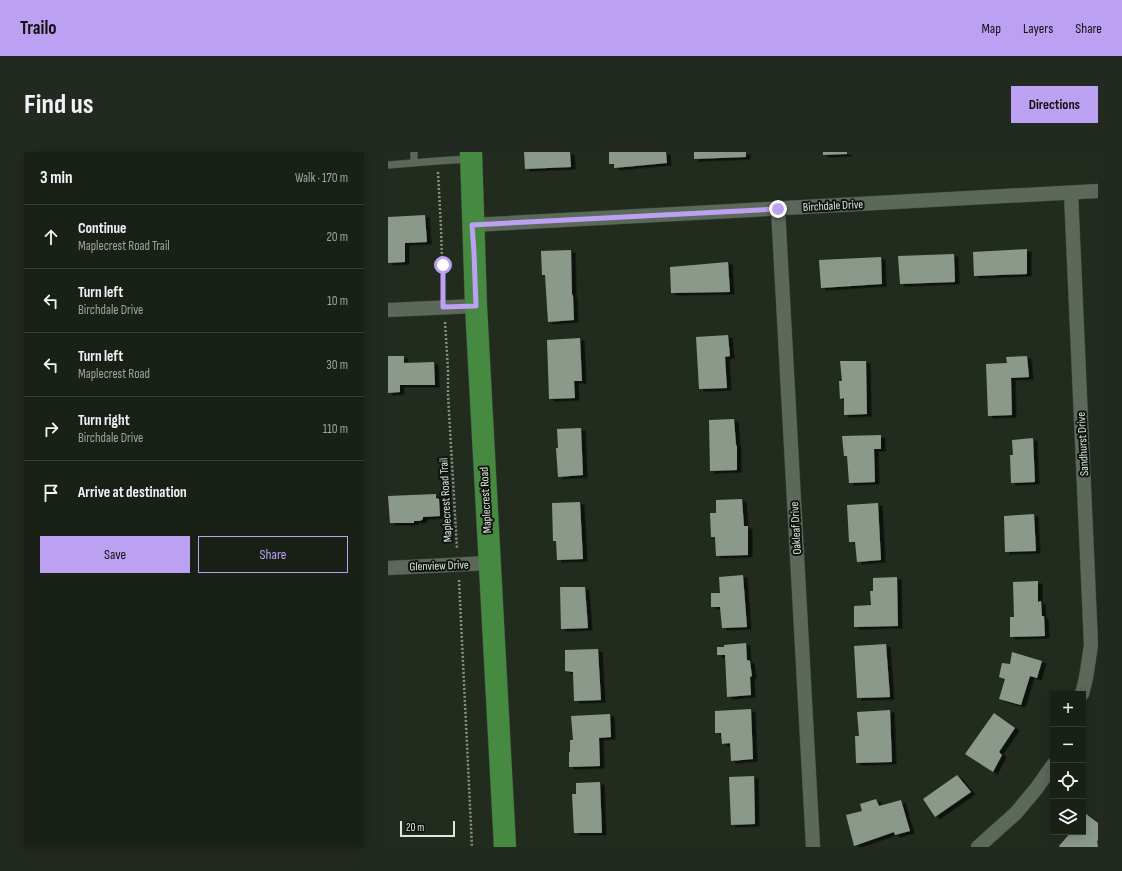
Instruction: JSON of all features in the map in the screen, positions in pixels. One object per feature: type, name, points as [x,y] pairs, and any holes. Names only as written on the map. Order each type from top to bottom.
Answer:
[{"type":"main road","name":"Maplecrest Road","points":[[471,156],[472,225],[505,847]]},
{"type":"street","name":"Birchdale Drive","points":[[472,225],[1098,191]]},
{"type":"street","name":"Sandhurst Drive","points":[[1071,193],[1091,645],[1083,691]]},
{"type":"street","name":"Oakleaf Drive","points":[[778,209],[813,847]]},
{"type":"street","points":[[388,310],[476,306]]},
{"type":"street","name":"Glenview Drive","points":[[388,568],[490,564]]},
{"type":"street","points":[[978,847],[1016,813],[1050,770]]},
{"type":"lane","points":[[414,152],[414,163]]},
{"type":"lane","points":[[388,165],[437,161],[471,156]]},
{"type":"path","name":"Maplecrest Road Trail","points":[[437,161],[441,228],[443,307],[454,481],[472,847]]},
{"type":"building","points":[[524,152],[570,152],[571,167],[525,169]]},
{"type":"building","points":[[609,152],[666,152],[667,163],[614,168],[614,164],[609,164]]},
{"type":"building","points":[[694,152],[746,152],[746,157],[694,159]]},
{"type":"building","points":[[823,152],[847,152],[847,154],[823,155]]},
{"type":"building","points":[[425,215],[427,242],[405,243],[405,262],[388,263],[388,217]]},
{"type":"building","points":[[1027,249],[1027,274],[974,276],[973,252]]},
{"type":"building","points":[[571,250],[574,320],[548,322],[545,275],[542,275],[541,251]]},
{"type":"building","points":[[954,254],[955,282],[900,284],[898,256]]},
{"type":"building","points":[[881,257],[882,284],[821,288],[819,260]]},
{"type":"building","points":[[728,262],[730,292],[671,293],[670,267]]},
{"type":"building","points":[[728,335],[730,356],[725,357],[727,388],[699,389],[696,337]]},
{"type":"building","points":[[580,338],[582,381],[574,381],[575,398],[549,399],[547,340]]},
{"type":"building","points":[[388,356],[404,356],[404,363],[434,362],[435,385],[400,385],[400,392],[388,393]]},
{"type":"building","points":[[1027,356],[1029,377],[1011,378],[1012,415],[988,416],[986,364],[1007,363],[1006,357]]},
{"type":"building","points":[[840,361],[866,361],[867,414],[844,415],[844,398],[840,399],[839,381],[842,381]]},
{"type":"building","points":[[734,419],[737,447],[737,470],[710,471],[709,420]]},
{"type":"building","points":[[581,428],[583,475],[558,477],[556,448],[558,448],[557,429]]},
{"type":"building","points":[[881,435],[881,449],[874,449],[875,482],[849,483],[847,456],[844,456],[842,436]]},
{"type":"building","points":[[1033,438],[1035,482],[1011,483],[1010,455],[1013,455],[1012,440]]},
{"type":"building","points":[[436,494],[436,498],[439,499],[440,516],[423,517],[420,521],[414,521],[414,523],[390,523],[388,496]]},
{"type":"building","points":[[742,499],[744,526],[748,526],[748,555],[716,556],[715,537],[711,537],[710,513],[716,513],[716,500]]},
{"type":"building","points":[[580,502],[583,559],[557,560],[556,541],[553,541],[552,503]]},
{"type":"building","points":[[878,503],[881,560],[857,562],[855,542],[849,542],[847,505]]},
{"type":"building","points":[[1034,514],[1036,551],[1005,552],[1004,516]]},
{"type":"building","points":[[743,575],[747,627],[722,628],[720,607],[711,607],[711,593],[720,593],[719,577]]},
{"type":"building","points":[[897,577],[898,626],[854,627],[854,606],[871,605],[870,591],[873,591],[873,578]]},
{"type":"building","points":[[1038,581],[1038,602],[1041,601],[1042,616],[1044,616],[1045,636],[1010,637],[1010,617],[1014,617],[1013,582]]},
{"type":"building","points":[[560,587],[585,587],[588,628],[561,629]]},
{"type":"building","points":[[746,643],[747,660],[750,661],[752,676],[750,677],[751,695],[727,697],[725,655],[717,655],[717,647]]},
{"type":"building","points":[[886,644],[890,697],[857,698],[854,646]]},
{"type":"building","points":[[598,649],[601,700],[574,701],[573,672],[565,671],[565,650]]},
{"type":"building","points":[[1012,652],[1042,661],[1037,678],[1030,676],[1021,705],[999,699],[1005,679],[999,677],[1002,663],[1010,664]]},
{"type":"building","points":[[751,709],[753,759],[731,761],[730,743],[722,744],[721,733],[715,733],[715,711]]},
{"type":"building","points":[[890,710],[892,762],[856,763],[855,736],[859,736],[857,712]]},
{"type":"building","points":[[994,713],[1015,728],[999,752],[1002,755],[993,772],[965,754]]},
{"type":"building","points":[[610,714],[611,737],[599,738],[600,766],[569,767],[570,740],[573,740],[571,716]]},
{"type":"building","points":[[957,775],[971,792],[935,817],[923,799]]},
{"type":"building","points":[[754,776],[755,824],[731,825],[729,777]]},
{"type":"building","points":[[600,782],[602,833],[574,833],[572,794],[576,794],[576,783]]},
{"type":"building","points":[[876,799],[879,806],[901,800],[910,831],[895,835],[894,832],[854,846],[846,815],[862,811],[860,804]]},
{"type":"building","points":[[1086,814],[1098,823],[1098,847],[1059,846],[1068,835],[1086,835]]},
{"type":"route","points":[[443,265],[443,307],[476,306],[472,225],[778,209]]}]
